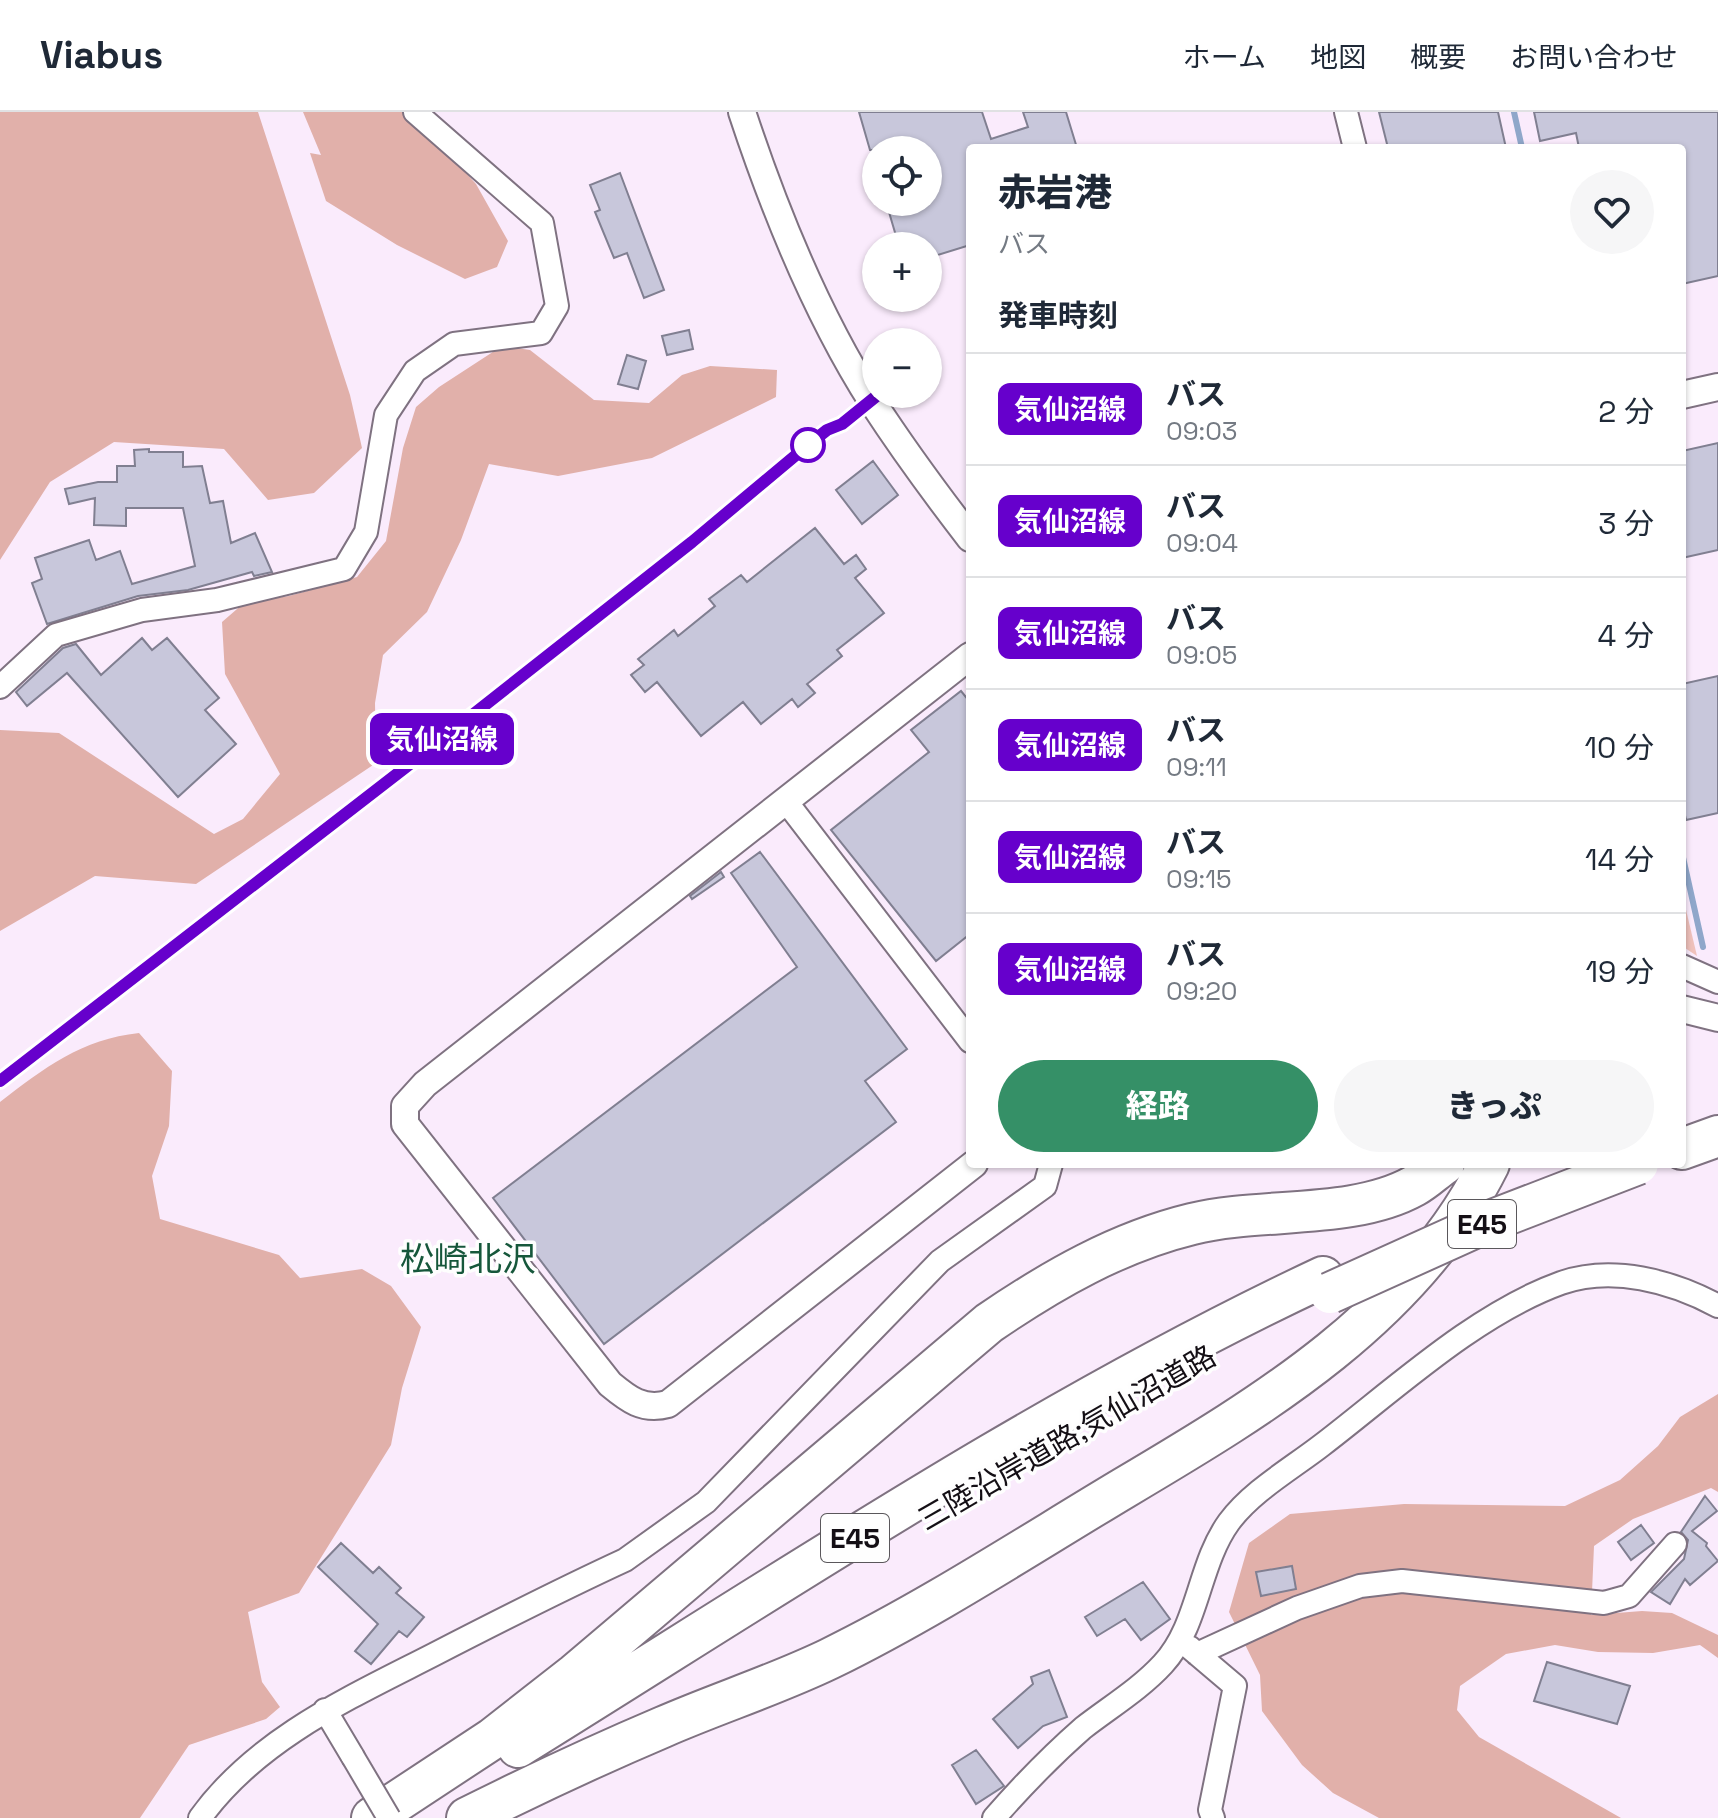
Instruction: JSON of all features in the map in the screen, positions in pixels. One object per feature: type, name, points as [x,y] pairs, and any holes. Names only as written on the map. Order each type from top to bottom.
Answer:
[{"type":"highway","points":[[1686,1128],[1718,1117]]},
{"type":"highway","points":[[1686,1148],[1718,1136]]},
{"type":"highway","points":[[372,1818],[492,1739],[539,1702],[989,1323],[1031,1295],[1127,1245],[1192,1224],[1263,1212],[1373,1201],[1414,1186],[1439,1168]]},
{"type":"highway","points":[[467,1818],[652,1732],[826,1661],[908,1619],[1238,1418],[1333,1352],[1373,1315],[1435,1247],[1486,1168]]},
{"type":"highway","name":"三陸沿岸道路;気仙沼道路","points":[[443,1818],[1007,1471],[1326,1285],[1433,1226],[1574,1168]]},
{"type":"highway","name":"三陸沿岸道路;気仙沼道路","points":[[397,1818],[1064,1414],[1210,1333],[1628,1168]]},
{"type":"street","points":[[0,687],[56,635],[142,610],[217,600],[344,569],[366,532],[386,415],[415,371],[454,344],[541,333],[557,306],[542,223],[415,112]]},
{"type":"street","points":[[742,112],[780,215],[839,341],[871,400],[966,532]]},
{"type":"street","points":[[1346,112],[1354,144]]},
{"type":"street","points":[[1686,394],[1718,387]]},
{"type":"street","points":[[966,659],[425,1084],[405,1106],[405,1124],[610,1384],[633,1403],[656,1408],[668,1404],[969,1168]]},
{"type":"street","points":[[785,800],[966,1036]]},
{"type":"street","points":[[1686,968],[1718,982]]},
{"type":"street","points":[[1686,1010],[1718,1018]]},
{"type":"street","points":[[200,1818],[233,1781],[272,1747],[325,1710],[625,1560],[662,1537],[706,1502],[940,1261],[1045,1186],[1050,1168]]},
{"type":"street","points":[[1189,1647],[1211,1550],[1231,1519],[1294,1467],[1494,1316],[1562,1283],[1597,1276],[1642,1278],[1677,1287],[1718,1306]]},
{"type":"street","points":[[994,1818],[1041,1766],[1189,1647],[1360,1586],[1402,1581],[1604,1603],[1629,1596],[1675,1544]]},
{"type":"street","points":[[1189,1647],[1235,1686],[1210,1810],[1213,1818]]},
{"type":"street","points":[[325,1710],[389,1818]]},
{"type":"shaded area","points":[[0,112],[258,112],[350,395],[362,448],[314,493],[268,500],[224,449],[114,442],[50,482],[0,560]]},
{"type":"shaded area","points":[[303,112],[410,112],[476,184],[508,241],[497,267],[465,279],[397,245],[326,201],[310,153],[321,155]]},
{"type":"shaded area","points":[[502,346],[530,350],[594,400],[649,403],[682,375],[710,366],[777,370],[776,397],[652,458],[558,476],[489,464],[461,540],[427,612],[383,655],[375,703],[376,763],[196,884],[95,876],[0,931],[0,730],[59,733],[214,834],[243,819],[280,774],[225,674],[222,622],[244,603],[289,596],[357,577],[386,541],[403,448],[416,407],[439,387]]},
{"type":"shaded area","points":[[1686,910],[1697,956],[1686,949]]},
{"type":"shaded area","points":[[139,1033],[172,1071],[169,1126],[152,1176],[160,1219],[279,1255],[300,1278],[362,1269],[391,1286],[421,1327],[402,1388],[391,1445],[299,1593],[248,1612],[262,1682],[280,1707],[266,1719],[189,1745],[140,1818],[0,1818],[0,1102],[65,1057],[99,1042]]},
{"type":"shaded area","points":[[1718,1394],[1718,1492],[1711,1488],[1633,1519],[1594,1546],[1591,1615],[1642,1611],[1672,1613],[1718,1635],[1718,1658],[1700,1645],[1653,1653],[1598,1652],[1555,1645],[1506,1654],[1460,1686],[1457,1710],[1479,1737],[1621,1818],[1379,1818],[1333,1793],[1302,1765],[1262,1711],[1260,1675],[1229,1612],[1249,1543],[1290,1514],[1404,1504],[1565,1506],[1620,1480],[1658,1446],[1680,1417]]},
{"type":"building","points":[[859,112],[982,112],[991,139],[1028,127],[1023,112],[1066,112],[1076,144],[966,144],[966,246],[942,254],[942,232],[895,232],[890,216],[942,216],[942,136],[866,136]]},
{"type":"building","points":[[1379,112],[1498,112],[1505,144],[1387,144]]},
{"type":"building","points":[[1534,112],[1718,112],[1718,276],[1686,283],[1686,144],[1578,144],[1576,133],[1540,141]]},
{"type":"building","points":[[620,173],[664,290],[644,298],[627,253],[614,258],[595,212],[600,210],[590,185]]},
{"type":"building","points":[[689,330],[693,349],[667,355],[662,336]]},
{"type":"building","points":[[627,355],[646,361],[638,389],[618,384]]},
{"type":"building","points":[[1718,443],[1718,550],[1686,557],[1686,450]]},
{"type":"building","points":[[149,449],[149,452],[183,452],[183,467],[202,466],[210,503],[223,501],[231,543],[255,533],[272,572],[254,576],[252,572],[188,590],[138,596],[47,624],[32,583],[42,579],[35,558],[89,540],[96,560],[120,551],[132,584],[195,566],[183,508],[126,508],[126,526],[94,525],[95,498],[69,504],[65,489],[98,482],[117,482],[117,466],[135,466],[134,450]]},
{"type":"building","points":[[873,461],[898,495],[862,524],[836,490]]},
{"type":"building","points":[[815,528],[844,564],[856,555],[866,569],[855,578],[884,613],[837,650],[842,656],[807,684],[815,693],[798,707],[792,699],[761,724],[743,702],[701,736],[657,682],[645,692],[631,675],[644,665],[638,659],[674,630],[678,636],[715,606],[709,599],[741,575],[747,582]]},
{"type":"building","points":[[142,638],[152,650],[167,638],[219,698],[205,710],[236,744],[178,797],[67,673],[27,706],[16,692],[63,648],[76,644],[101,675]]},
{"type":"building","points":[[1718,676],[1718,813],[1686,820],[1686,683]]},
{"type":"building","points":[[961,691],[966,697],[966,937],[936,961],[831,830],[929,752],[911,730]]},
{"type":"building","points":[[760,852],[907,1049],[865,1081],[896,1122],[604,1344],[493,1198],[797,967],[731,873]]},
{"type":"building","points":[[721,872],[724,877],[692,899],[690,896]]},
{"type":"building","points":[[1705,1496],[1717,1511],[1692,1531],[1707,1543],[1706,1546],[1718,1561],[1690,1585],[1685,1579],[1670,1604],[1651,1592],[1684,1559],[1688,1540],[1681,1532]]},
{"type":"building","points":[[1641,1525],[1654,1543],[1631,1560],[1618,1542]]},
{"type":"building","points":[[341,1543],[373,1573],[379,1567],[401,1588],[396,1593],[424,1617],[407,1637],[399,1631],[371,1664],[355,1651],[378,1624],[318,1567]]},
{"type":"building","points":[[1292,1566],[1296,1589],[1261,1596],[1256,1572]]},
{"type":"building","points":[[1143,1582],[1170,1619],[1141,1640],[1125,1619],[1097,1636],[1085,1617]]},
{"type":"building","points":[[1547,1662],[1630,1686],[1617,1724],[1534,1701]]},
{"type":"building","points":[[1049,1670],[1067,1717],[1043,1726],[1018,1748],[993,1719],[1033,1684],[1031,1677]]},
{"type":"building","points":[[976,1750],[1004,1786],[976,1804],[952,1765]]},
{"type":"waterway","points":[[1514,112],[1521,144]]},
{"type":"waterway","points":[[1686,871],[1703,947]]},
{"type":"bus line","name":"気仙沼線","points":[[0,1081],[428,750],[692,542],[768,476],[827,430],[842,424],[862,408]]},
{"type":"district","name":"松崎北沢","points":[[468,1259]]}]
